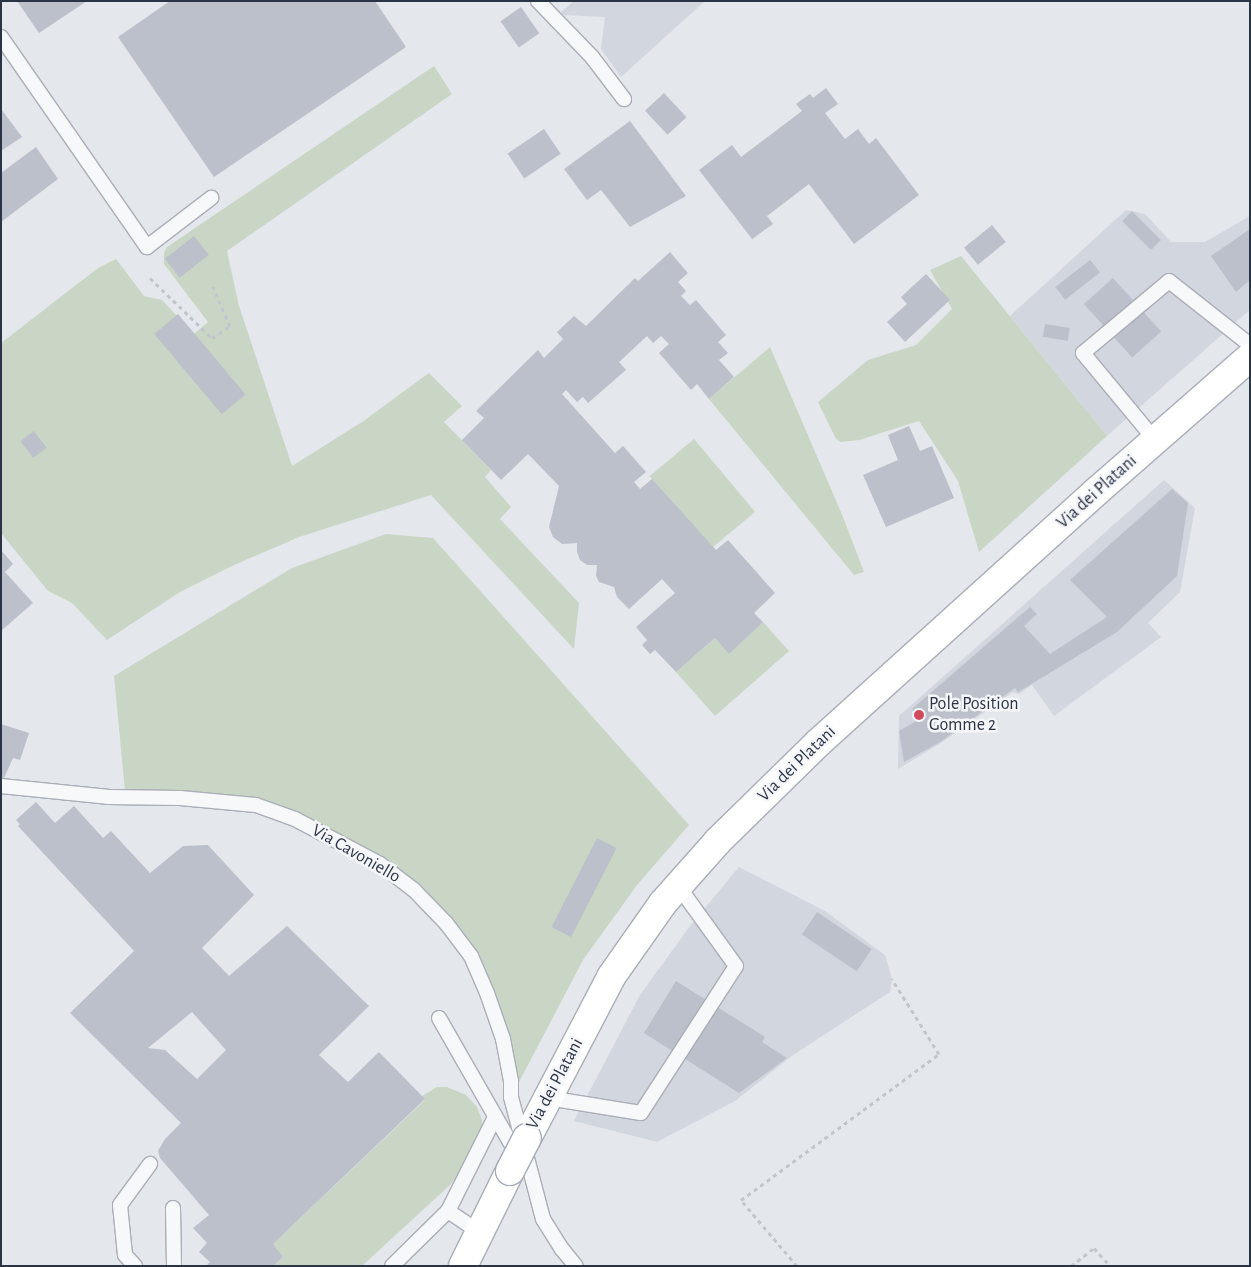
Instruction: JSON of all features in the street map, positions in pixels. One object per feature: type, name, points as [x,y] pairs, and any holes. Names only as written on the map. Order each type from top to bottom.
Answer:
[{"type":"main road","name":"Via dei Platani","points":[[463,1266],[518,1155],[611,977],[664,903],[718,841],[818,743],[1250,357]]},
{"type":"lane","points":[[538,1],[592,57],[624,99]]},
{"type":"lane","points":[[1,37],[147,247],[211,198]]},
{"type":"lane","points":[[1155,440],[1082,353],[1169,281],[1250,345]]},
{"type":"lane","name":"Via Cavoniello","points":[[1,786],[109,797],[180,798],[256,805],[295,819],[380,864],[414,890],[446,923],[471,956],[481,978],[503,1039],[512,1081],[512,1097],[543,1218],[562,1249],[576,1266]]},
{"type":"lane","points":[[548,1098],[641,1113],[736,966],[679,887]]},
{"type":"lane","points":[[438,1018],[518,1155]]},
{"type":"lane","points":[[392,1266],[448,1211],[495,1117]]},
{"type":"lane","points":[[135,1266],[125,1255],[120,1205],[150,1164]]},
{"type":"lane","points":[[173,1208],[174,1266]]},
{"type":"lane","points":[[448,1211],[481,1233]]},
{"type":"path","points":[[150,278],[212,338],[230,326],[213,287]]},
{"type":"path","points":[[797,1266],[741,1200],[939,1054],[892,978]]},
{"type":"path","points":[[1071,1266],[1094,1248],[1110,1266]]},
{"type":"shaded area","points":[[574,1],[705,1],[621,77],[601,49],[605,17],[564,15],[561,12]]},
{"type":"shaded area","points":[[1126,210],[1145,214],[1171,242],[1205,242],[1250,216],[1250,310],[1107,436],[1010,316]]},
{"type":"shaded area","points":[[1164,480],[1195,508],[1180,592],[1148,623],[1161,637],[1054,716],[1032,685],[1019,694],[1013,692],[941,743],[898,769],[899,716]]},
{"type":"shaded area","points":[[739,867],[825,911],[885,955],[892,979],[890,992],[793,1055],[735,1101],[657,1142],[574,1121],[640,995],[690,926]]},
{"type":"green space","points":[[434,66],[452,94],[227,251],[239,306],[292,466],[362,422],[429,373],[462,406],[444,422],[491,470],[485,477],[511,507],[500,519],[579,603],[574,649],[431,495],[299,537],[234,565],[180,592],[107,640],[72,603],[48,591],[1,533],[1,343],[98,268],[116,259],[144,296],[162,300],[194,334],[208,322],[164,264],[164,253],[167,247]]},
{"type":"green space","points":[[961,256],[1107,436],[979,552],[958,481],[919,421],[859,440],[841,442],[836,439],[818,402],[868,360],[916,345],[952,309],[930,270]]},
{"type":"green space","points":[[770,347],[843,517],[864,572],[854,575],[709,399]]},
{"type":"green space","points":[[694,439],[755,512],[711,549],[650,476]]},
{"type":"green space","points":[[386,534],[433,538],[689,825],[637,885],[583,960],[518,1084],[510,1038],[495,992],[478,955],[452,919],[419,885],[384,858],[297,813],[125,791],[114,676],[292,568]]},
{"type":"green space","points":[[763,622],[789,651],[715,716],[676,672],[715,638],[729,653]]},
{"type":"green space","points":[[437,1087],[447,1087],[466,1095],[477,1107],[482,1120],[483,1130],[477,1146],[451,1184],[362,1266],[273,1266],[283,1257],[273,1244],[425,1100],[422,1096]]},
{"type":"building","points":[[17,1],[87,1],[39,33]]},
{"type":"building","points":[[170,1],[375,1],[406,47],[214,177],[118,37]]},
{"type":"building","points":[[521,7],[539,33],[519,48],[501,21]]},
{"type":"building","points":[[826,88],[838,104],[825,113],[845,139],[858,129],[869,144],[876,138],[919,195],[854,244],[809,184],[767,216],[773,224],[752,239],[699,170],[732,145],[741,157],[802,111],[796,104],[810,94],[813,98]]},
{"type":"building","points":[[664,93],[687,117],[667,135],[645,111]]},
{"type":"building","points":[[1,109],[22,137],[1,151]]},
{"type":"building","points":[[630,121],[686,196],[630,227],[601,190],[587,200],[564,169]]},
{"type":"building","points":[[544,129],[561,154],[524,178],[508,154]]},
{"type":"building","points":[[36,147],[58,179],[1,222],[1,173]]},
{"type":"building","points":[[1132,211],[1161,240],[1151,250],[1122,221]]},
{"type":"building","points":[[992,225],[1006,242],[978,265],[964,248]]},
{"type":"building","points":[[1250,229],[1250,280],[1236,292],[1211,256]]},
{"type":"building","points":[[194,236],[209,255],[180,278],[165,259]]},
{"type":"building","points":[[670,252],[688,273],[678,282],[686,291],[681,296],[690,305],[696,300],[726,335],[718,342],[728,353],[719,360],[734,377],[709,399],[697,384],[691,390],[659,353],[669,344],[661,336],[653,343],[647,336],[619,362],[626,370],[588,403],[583,397],[577,402],[566,390],[562,394],[615,453],[623,446],[646,472],[634,482],[640,489],[652,479],[716,550],[728,540],[775,593],[754,613],[763,622],[729,654],[715,638],[676,672],[655,650],[650,654],[642,645],[647,640],[636,627],[675,593],[662,579],[629,609],[617,597],[614,587],[599,582],[596,576],[597,565],[587,565],[580,560],[577,552],[577,543],[562,544],[553,537],[549,527],[559,486],[528,454],[501,480],[462,440],[484,418],[476,411],[538,350],[544,358],[563,339],[557,332],[574,316],[586,326],[635,278],[638,281]]},
{"type":"building","points":[[1090,260],[1100,273],[1065,300],[1055,287]]},
{"type":"building","points":[[926,274],[950,300],[905,342],[887,322],[907,304],[901,297]]},
{"type":"building","points":[[1113,278],[1161,332],[1132,358],[1084,304]]},
{"type":"building","points":[[178,314],[245,394],[222,414],[154,334]]},
{"type":"building","points":[[1045,324],[1070,328],[1068,341],[1043,337]]},
{"type":"building","points":[[909,426],[920,451],[932,446],[954,498],[886,527],[863,475],[898,460],[888,435]]},
{"type":"building","points":[[34,431],[47,448],[33,458],[20,441]]},
{"type":"building","points":[[1172,489],[1188,503],[1177,576],[1117,632],[1018,692],[1015,688],[940,742],[904,762],[899,731],[920,719],[912,709],[1030,607],[1037,614],[1024,626],[1050,654],[1107,617],[1070,580]]},
{"type":"building","points":[[1,550],[13,564],[5,572],[33,603],[1,631]]},
{"type":"building","points":[[1,724],[29,733],[20,760],[13,758],[4,778],[1,778]]},
{"type":"building","points":[[36,802],[55,823],[74,806],[103,838],[111,831],[150,873],[183,846],[208,845],[254,895],[202,948],[229,976],[287,926],[369,1006],[319,1055],[348,1082],[379,1052],[425,1099],[273,1244],[283,1257],[273,1266],[206,1266],[210,1262],[199,1252],[207,1243],[193,1228],[209,1215],[160,1158],[158,1151],[165,1139],[181,1123],[70,1013],[134,951],[18,826],[20,824],[16,820]],"holes":[[[192,1012],[226,1050],[197,1079],[165,1050],[148,1048]]]},
{"type":"building","points":[[597,838],[617,848],[571,937],[552,927]]},
{"type":"building","points":[[817,912],[872,949],[857,971],[802,934]]},
{"type":"building","points":[[676,981],[765,1037],[762,1042],[787,1058],[739,1093],[644,1033]]},
{"type":"place","name":"Pole Position Gomme 2","points":[[919,715]]}]
